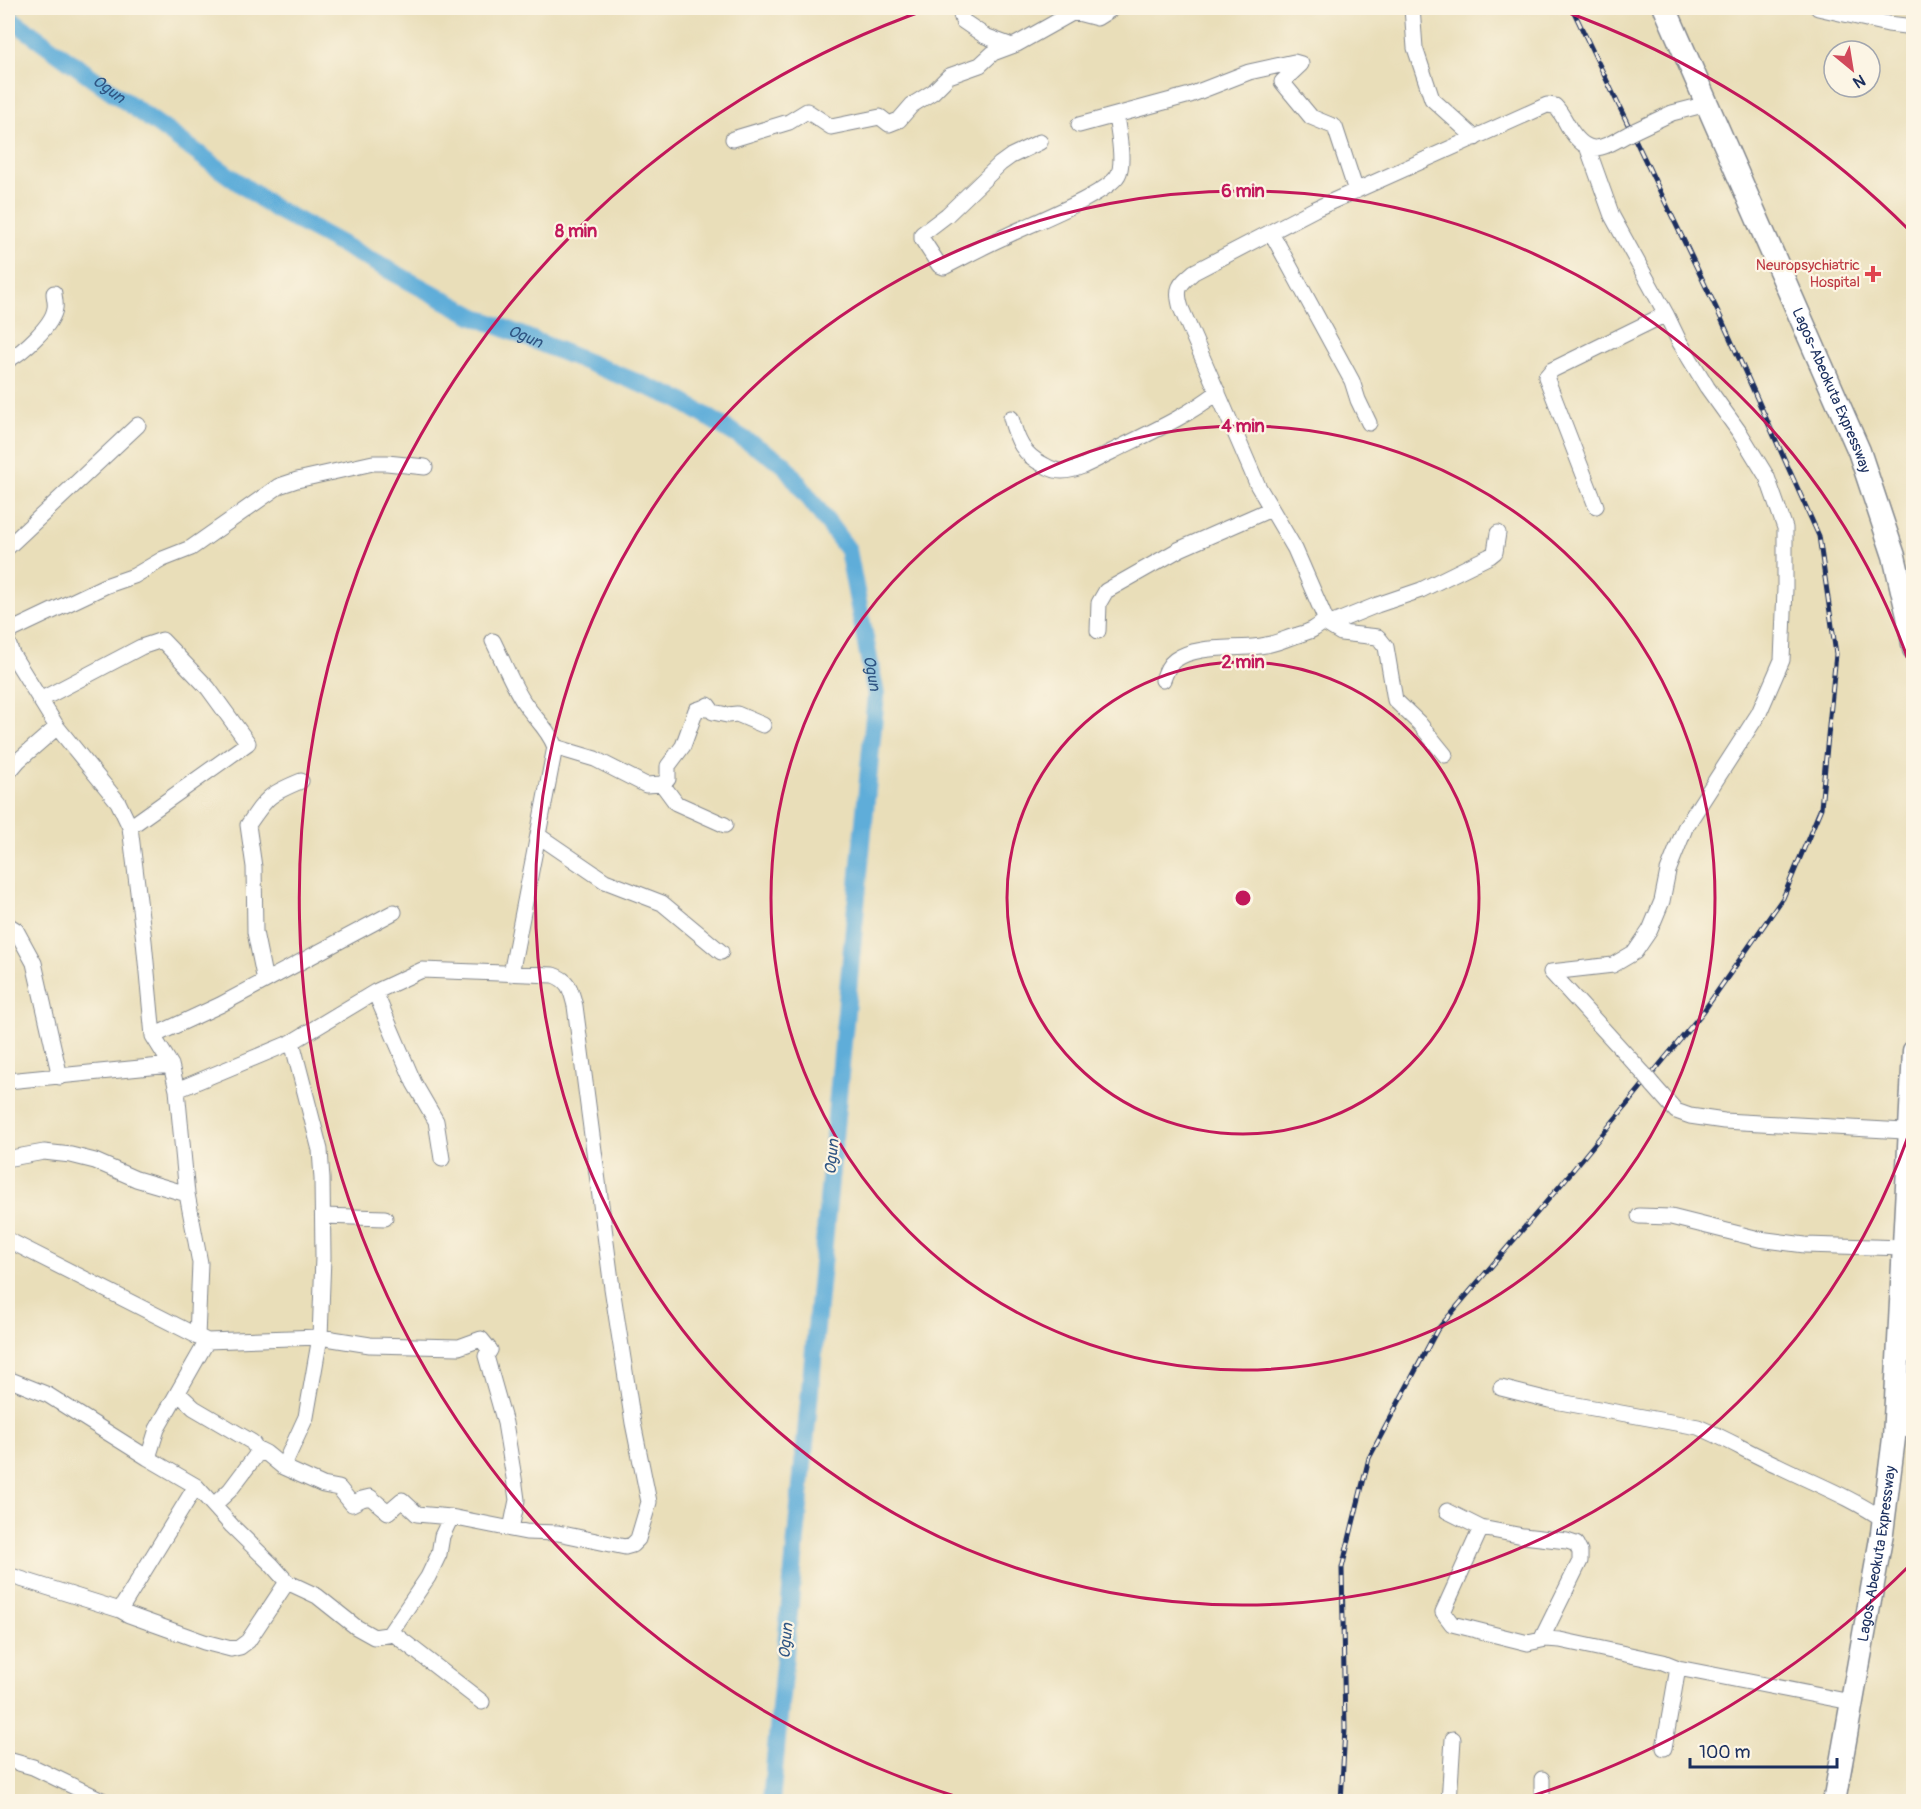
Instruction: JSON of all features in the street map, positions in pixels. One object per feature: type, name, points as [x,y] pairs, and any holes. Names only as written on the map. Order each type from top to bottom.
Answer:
[{"type":"highway","name":"Lagos-Abeokuta Expressway","points":[[1665,8],[1859,451],[1894,556],[1914,649]]},
{"type":"highway","name":"Lagos-Abeokuta Expressway","points":[[1682,8],[1870,450],[1914,580]]},
{"type":"highway","name":"Lagos-Abeokuta Expressway","points":[[1834,1802],[1884,1520],[1894,1438],[1914,1051]]},
{"type":"highway","name":"Lagos-Abeokuta Expressway","points":[[1849,1802],[1912,1428],[1914,1366]]},
{"type":"street","points":[[959,8],[963,21],[985,36],[1012,46]]},
{"type":"street","points":[[733,139],[789,122],[807,111],[831,127],[880,117],[889,124],[898,120],[912,105],[933,92],[949,76],[980,65],[993,53],[1012,46],[1074,12],[1097,18],[1113,8]]},
{"type":"street","points":[[1412,8],[1415,48],[1432,99],[1475,138]]},
{"type":"street","points":[[1818,8],[1887,24],[1914,27]]},
{"type":"street","points":[[1079,125],[1190,95],[1250,72],[1293,62],[1301,64],[1282,82],[1311,117],[1335,127],[1356,191]]},
{"type":"street","points":[[1445,755],[1419,723],[1395,700],[1386,646],[1382,640],[1372,636],[1341,633],[1327,622],[1295,549],[1258,486],[1181,308],[1177,295],[1181,283],[1194,272],[1271,232],[1547,105],[1555,106],[1581,144],[1588,148],[1598,149],[1672,112],[1707,104]]},
{"type":"street","points":[[1040,142],[1000,164],[947,215],[922,234],[922,239],[939,265],[944,267],[1108,186],[1118,177],[1121,167],[1116,116]]},
{"type":"street","points":[[1588,148],[1612,216],[1679,341],[1767,477],[1785,528],[1782,660],[1759,713],[1685,828],[1668,871],[1662,901],[1650,930],[1635,951],[1613,965],[1585,970],[1551,972],[1676,1111],[1690,1116],[1724,1121],[1904,1131],[1911,1134]]},
{"type":"street","points":[[1271,232],[1353,381],[1358,400],[1369,423]]},
{"type":"street","points":[[8,360],[29,346],[46,325],[55,308],[54,293]]},
{"type":"street","points":[[1596,506],[1546,377],[1552,370],[1666,314]]},
{"type":"street","points":[[1011,418],[1015,434],[1023,450],[1034,461],[1063,471],[1084,465],[1129,445],[1200,406],[1218,392]]},
{"type":"street","points":[[8,547],[138,425]]},
{"type":"street","points":[[8,632],[105,586],[134,576],[163,559],[190,548],[279,486],[373,463],[425,467]]},
{"type":"street","points":[[1098,631],[1099,603],[1106,591],[1180,549],[1271,508]]},
{"type":"street","points":[[1163,680],[1168,668],[1176,660],[1187,655],[1212,650],[1266,645],[1309,632],[1327,622],[1420,590],[1490,556],[1495,552],[1498,532]]},
{"type":"street","points":[[40,700],[141,647],[162,640],[208,688],[248,744],[130,827]]},
{"type":"street","points":[[493,641],[522,700],[549,732],[555,747],[511,974]]},
{"type":"street","points":[[8,643],[12,654],[57,727],[118,802],[130,827],[153,1036],[171,1065],[177,1090],[187,1194],[200,1263],[202,1339],[178,1394],[157,1430],[148,1458]]},
{"type":"street","points":[[555,747],[595,759],[646,785],[662,784],[668,778],[668,766],[683,746],[696,710],[706,709],[708,705],[713,712],[727,715],[737,714],[763,725]]},
{"type":"street","points":[[8,773],[57,727]]},
{"type":"street","points":[[265,981],[255,932],[254,867],[248,825],[264,800],[301,781]]},
{"type":"street","points":[[662,784],[676,803],[725,825]]},
{"type":"street","points":[[539,836],[605,881],[662,903],[721,952]]},
{"type":"street","points":[[153,1036],[220,1005],[394,912]]},
{"type":"street","points":[[8,925],[16,930],[34,963],[60,1077]]},
{"type":"street","points":[[177,1090],[292,1042],[375,992],[422,970],[553,975],[568,983],[575,1006],[612,1287],[633,1423],[649,1502],[638,1539],[632,1545],[625,1546],[558,1533],[526,1532],[451,1517],[417,1514],[402,1500],[388,1512],[370,1497],[352,1504],[339,1488],[323,1485],[283,1467],[256,1448],[252,1442],[194,1408],[178,1394]]},
{"type":"street","points":[[375,992],[414,1083],[436,1121],[442,1159]]},
{"type":"street","points":[[283,1467],[306,1417],[320,1337],[323,1216],[320,1150],[292,1042]]},
{"type":"street","points":[[8,1082],[171,1065]]},
{"type":"street","points":[[11,1158],[44,1152],[71,1155],[95,1161],[136,1179],[187,1194]]},
{"type":"street","points":[[323,1216],[385,1218]]},
{"type":"street","points":[[1639,1216],[1671,1217],[1759,1239],[1805,1245],[1905,1248]]},
{"type":"street","points":[[8,1240],[202,1339],[320,1337],[370,1345],[459,1347],[482,1339],[490,1350],[486,1356],[505,1423],[514,1478],[517,1500],[511,1529]]},
{"type":"street","points":[[10,1384],[48,1395],[148,1458],[196,1485],[287,1582],[317,1596],[356,1628],[374,1637],[394,1634]]},
{"type":"street","points":[[1501,1389],[1549,1400],[1698,1426],[1866,1508],[1884,1520]]},
{"type":"street","points":[[214,1505],[230,1490],[257,1454],[266,1454]]},
{"type":"street","points":[[120,1610],[196,1485]]},
{"type":"street","points":[[1447,1512],[1481,1528],[1523,1536],[1567,1540],[1576,1544],[1580,1552],[1580,1561],[1541,1640]]},
{"type":"street","points":[[451,1517],[442,1536],[440,1554],[428,1577],[390,1633],[482,1702]]},
{"type":"street","points":[[1481,1528],[1443,1612],[1452,1624],[1528,1643],[1560,1640],[1663,1662],[1678,1668],[1851,1702]]},
{"type":"street","points":[[8,1575],[120,1610],[204,1642],[231,1649],[240,1647],[248,1641],[287,1582]]},
{"type":"street","points":[[1664,1748],[1678,1668]]},
{"type":"street","points":[[1449,1802],[1453,1739]]},
{"type":"street","points":[[8,1760],[33,1767],[106,1802]]},
{"type":"street","points":[[1542,1779],[1542,1802]]},
{"type":"waterway","name":"Ogun","points":[[8,17],[274,208],[474,316],[678,399],[783,463],[848,550],[876,695],[771,1802]]},
{"type":"railway","points":[[1341,1802],[1345,1729],[1342,1568],[1369,1458],[1437,1330],[1559,1187],[1703,1012],[1783,898],[1821,808],[1836,654],[1819,536],[1720,316],[1572,8]]},
{"type":"place","name":"Neuropsychiatric Hospital","points":[[1873,274]]}]
